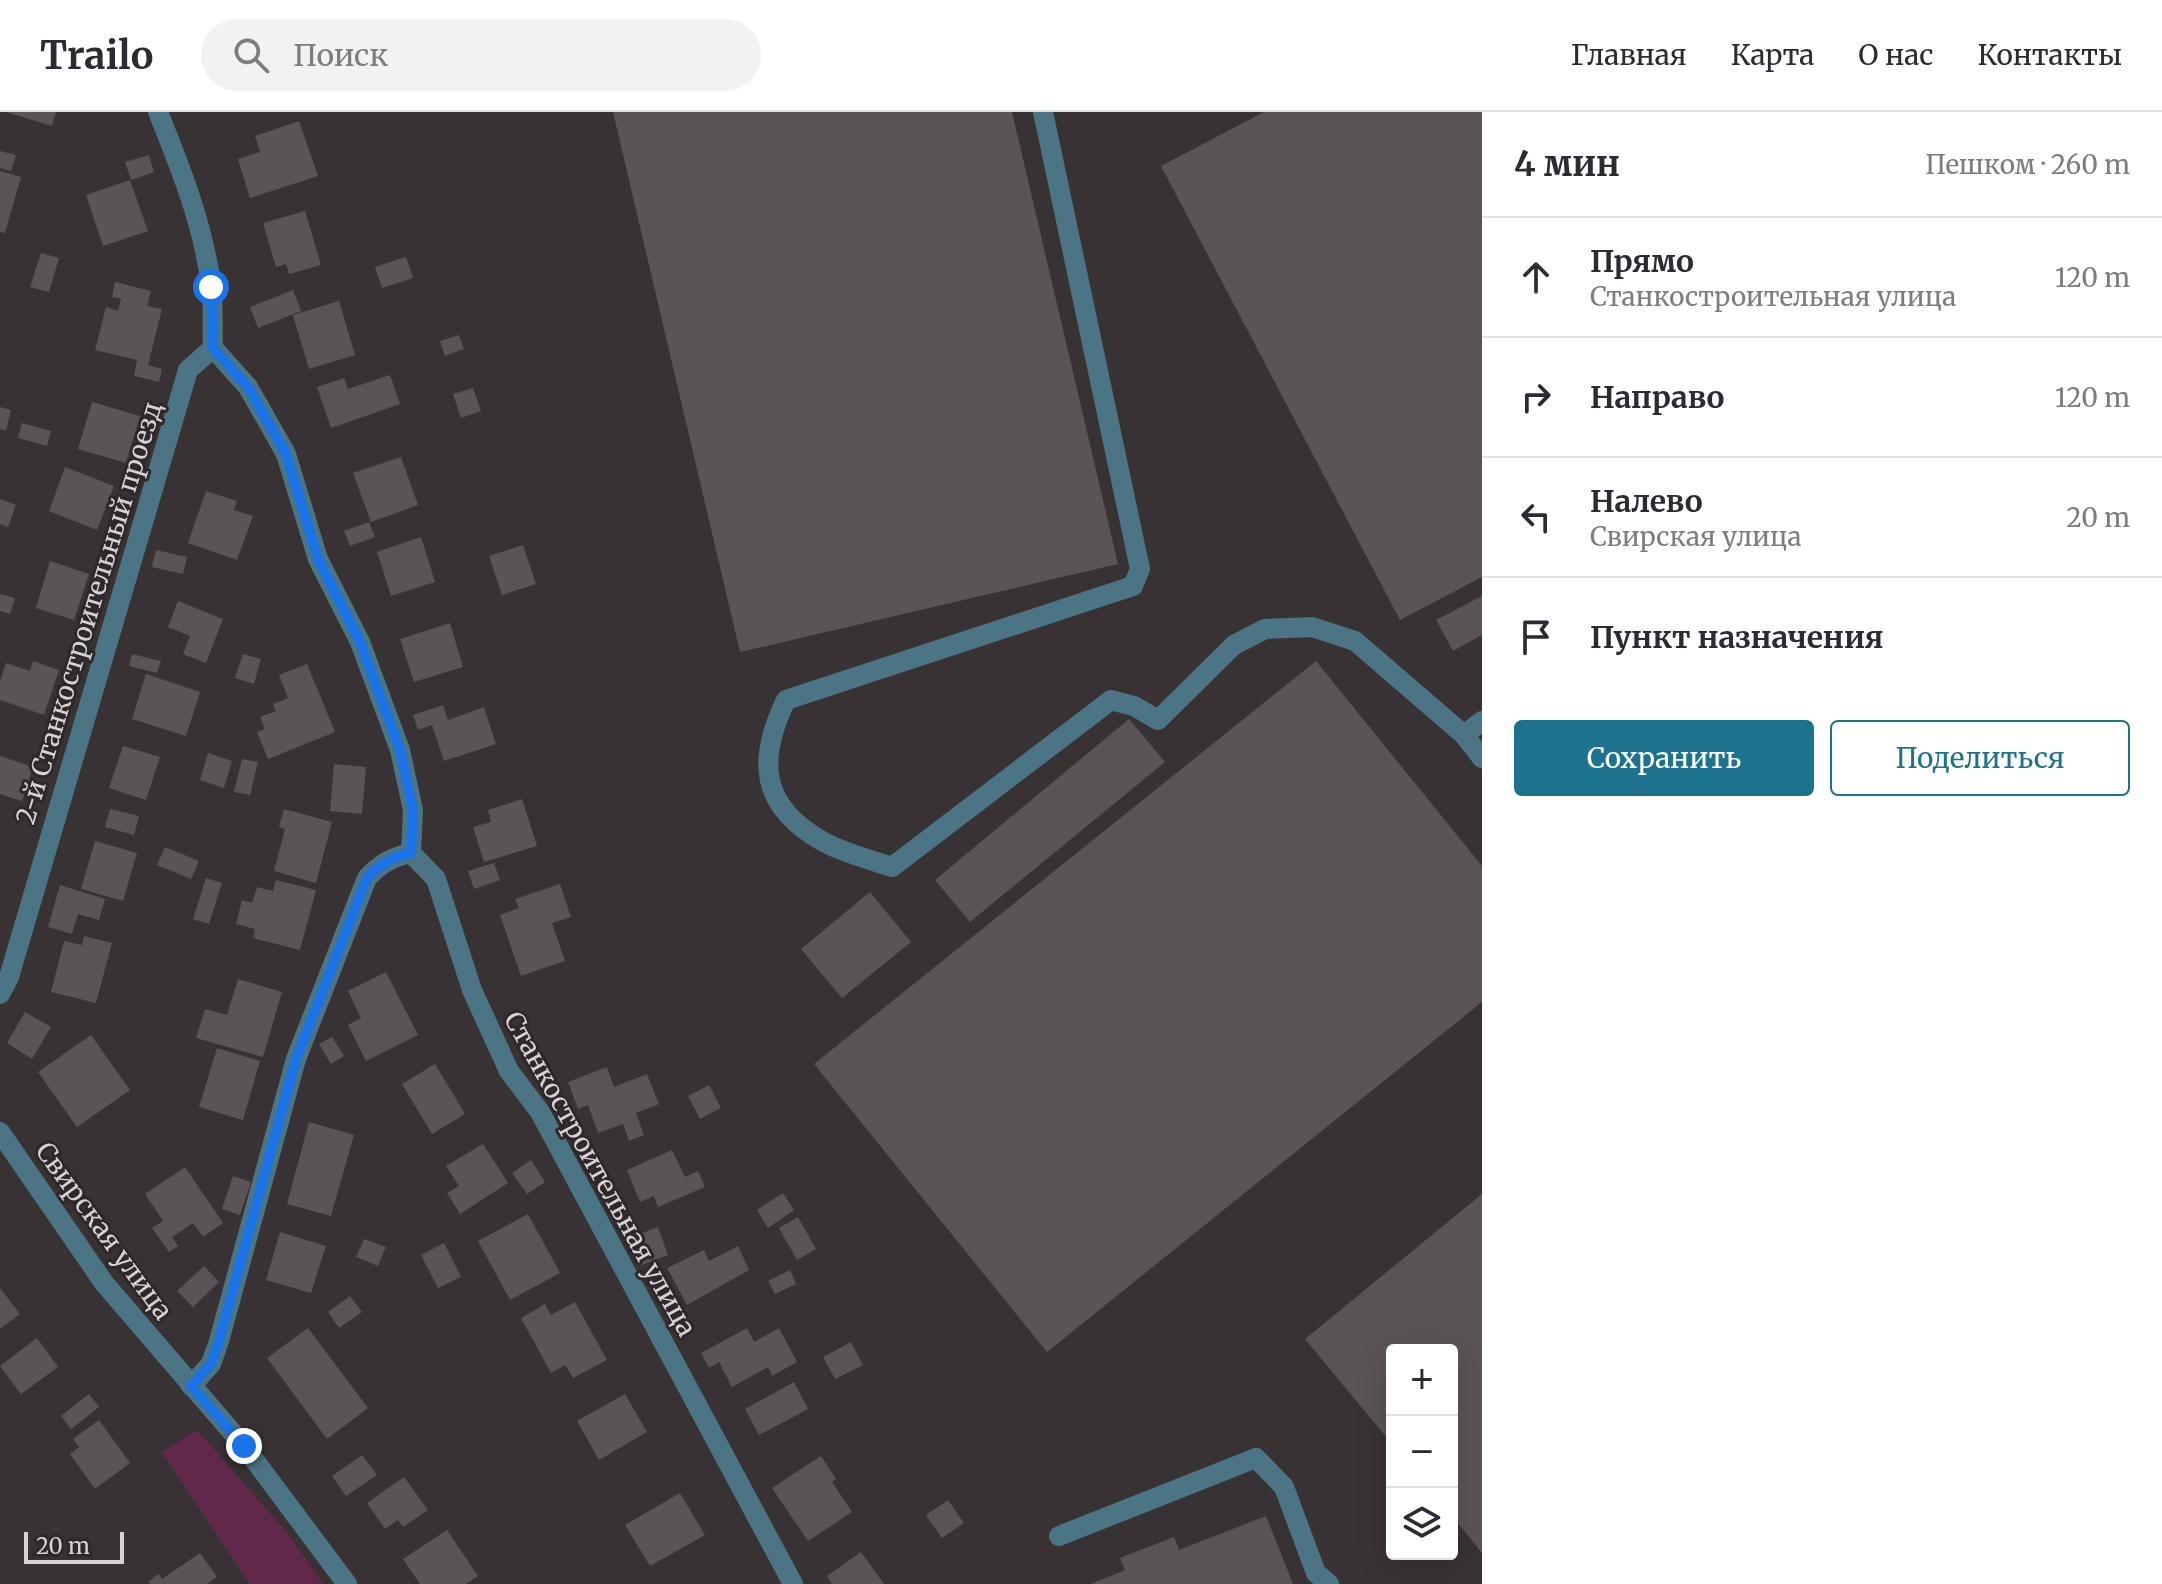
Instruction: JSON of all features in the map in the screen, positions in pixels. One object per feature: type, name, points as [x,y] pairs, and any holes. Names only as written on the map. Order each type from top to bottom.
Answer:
[{"type":"street","points":[[158,112],[188,188],[201,235],[211,287],[213,348],[248,387],[286,454],[318,559],[360,642],[400,750],[413,810],[411,853],[379,865],[367,878],[296,1059],[219,1341],[211,1364],[191,1386]]},
{"type":"street","points":[[1043,112],[1140,569],[1133,586],[786,700],[771,731],[768,770],[774,797],[789,818],[823,842],[892,867],[1111,700],[1134,706],[1158,720],[1234,645],[1265,629],[1312,627],[1355,641],[1464,735],[1482,758]]},
{"type":"street","name":"2-й Станкостроительный проезд","points":[[0,994],[9,977],[188,370],[213,348]]},
{"type":"street","points":[[1464,735],[1482,721]]},
{"type":"street","name":"Станкостроительная улица","points":[[411,853],[436,879],[472,990],[509,1071],[540,1112],[793,1584]]},
{"type":"street","name":"Свирская улица","points":[[0,1132],[104,1283],[244,1446],[347,1584]]},
{"type":"street","points":[[1059,1536],[1256,1458],[1284,1487],[1316,1573],[1329,1584]]},
{"type":"shaded area","points":[[197,1430],[290,1536],[323,1584],[250,1584],[162,1452]]},
{"type":"building","points":[[6,112],[56,112],[52,126]]},
{"type":"building","points":[[613,112],[1012,112],[1118,564],[740,652]]},
{"type":"building","points":[[1264,112],[1482,112],[1482,577],[1400,620],[1161,166]]},
{"type":"building","points":[[299,121],[318,176],[250,198],[238,159],[260,152],[255,136]]},
{"type":"building","points":[[0,151],[16,155],[11,171],[0,168]]},
{"type":"building","points":[[149,155],[154,172],[131,180],[125,162]]},
{"type":"building","points":[[0,171],[21,177],[5,233],[0,232]]},
{"type":"building","points":[[130,180],[148,231],[103,246],[86,195]]},
{"type":"building","points":[[305,211],[321,265],[289,274],[286,264],[276,267],[263,223]]},
{"type":"building","points":[[41,253],[59,258],[49,292],[30,287]]},
{"type":"building","points":[[406,257],[413,278],[382,288],[375,267]]},
{"type":"building","points":[[115,282],[151,291],[147,306],[162,309],[148,365],[162,369],[159,382],[134,376],[137,360],[95,350],[106,307],[118,311],[121,299],[112,297]]},
{"type":"building","points":[[293,290],[301,311],[258,328],[250,307]]},
{"type":"building","points":[[339,301],[355,355],[309,369],[293,315]]},
{"type":"building","points":[[459,335],[464,349],[445,356],[440,341]]},
{"type":"building","points":[[390,375],[400,404],[331,428],[317,387],[344,378],[348,389]]},
{"type":"building","points":[[473,388],[481,411],[461,418],[453,394]]},
{"type":"building","points":[[92,402],[140,416],[126,463],[78,449]]},
{"type":"building","points":[[0,407],[11,410],[6,431],[0,429]]},
{"type":"building","points":[[22,423],[51,431],[47,446],[18,438]]},
{"type":"building","points":[[401,457],[418,505],[371,522],[353,473]]},
{"type":"building","points":[[65,467],[114,486],[97,530],[49,511]]},
{"type":"building","points":[[206,491],[237,501],[234,510],[253,516],[237,560],[188,543]]},
{"type":"building","points":[[0,499],[16,505],[8,527],[0,524]]},
{"type":"building","points":[[369,522],[375,537],[350,546],[344,531]]},
{"type":"building","points":[[421,537],[435,582],[391,596],[377,552]]},
{"type":"building","points":[[523,545],[536,584],[502,595],[489,556]]},
{"type":"building","points":[[156,550],[187,557],[183,574],[152,567]]},
{"type":"building","points":[[50,561],[89,574],[74,620],[36,608]]},
{"type":"building","points":[[0,594],[15,598],[10,614],[0,611]]},
{"type":"building","points":[[1482,596],[1482,635],[1453,651],[1436,620]]},
{"type":"building","points":[[178,601],[223,619],[206,663],[183,654],[190,636],[168,627]]},
{"type":"building","points":[[450,623],[463,667],[414,682],[400,639]]},
{"type":"building","points":[[132,654],[161,661],[157,673],[129,666]]},
{"type":"building","points":[[243,654],[261,659],[254,684],[235,678]]},
{"type":"building","points":[[33,661],[59,670],[44,715],[0,700],[0,681],[6,663],[30,671]]},
{"type":"building","points":[[1316,661],[1482,866],[1482,1002],[1047,1352],[814,1064]]},
{"type":"building","points":[[307,664],[335,732],[268,759],[257,732],[265,729],[260,717],[276,711],[273,704],[288,698],[279,675]]},
{"type":"building","points":[[146,674],[200,692],[186,736],[132,719]]},
{"type":"building","points":[[443,705],[448,720],[484,707],[496,744],[444,761],[432,725],[418,730],[413,715]]},
{"type":"building","points":[[1129,719],[1165,762],[970,922],[935,880]]},
{"type":"building","points":[[123,746],[160,757],[146,800],[109,788]]},
{"type":"building","points":[[208,753],[232,761],[224,788],[200,780]]},
{"type":"building","points":[[0,756],[33,767],[22,801],[0,794]]},
{"type":"building","points":[[242,759],[258,762],[250,795],[234,792]]},
{"type":"building","points":[[334,764],[366,767],[362,814],[330,811]]},
{"type":"building","points":[[522,799],[537,846],[484,862],[473,827],[491,822],[488,810]]},
{"type":"building","points":[[110,809],[139,816],[134,835],[105,827]]},
{"type":"building","points":[[284,809],[332,822],[316,883],[274,871],[285,829],[279,827]]},
{"type":"building","points":[[95,841],[137,853],[123,901],[81,889]]},
{"type":"building","points":[[165,847],[199,861],[191,879],[157,865]]},
{"type":"building","points":[[494,863],[500,880],[474,889],[468,871]]},
{"type":"building","points":[[206,878],[222,883],[209,924],[193,919]]},
{"type":"building","points":[[276,880],[316,890],[300,950],[253,938],[255,929],[236,924],[242,900],[252,903],[257,887],[273,891]]},
{"type":"building","points":[[560,884],[571,917],[552,923],[565,961],[521,976],[500,915],[519,908],[515,899]]},
{"type":"building","points":[[60,885],[105,899],[99,920],[78,914],[72,934],[48,927]]},
{"type":"building","points":[[870,892],[911,942],[842,998],[801,949]]},
{"type":"building","points":[[84,936],[112,943],[96,1003],[51,992],[64,941],[82,945]]},
{"type":"building","points":[[386,972],[418,1035],[366,1061],[348,1025],[361,1018],[348,991]]},
{"type":"building","points":[[238,979],[282,992],[263,1057],[196,1038],[205,1009],[227,1015]]},
{"type":"building","points":[[25,1012],[51,1027],[32,1059],[7,1043]]},
{"type":"building","points":[[91,1035],[130,1090],[77,1127],[38,1072]]},
{"type":"building","points":[[332,1037],[344,1056],[331,1064],[319,1044]]},
{"type":"building","points":[[217,1048],[260,1061],[243,1120],[199,1107]]},
{"type":"building","points":[[435,1064],[465,1114],[432,1134],[402,1084]]},
{"type":"building","points":[[607,1067],[614,1087],[647,1074],[659,1104],[636,1113],[644,1135],[629,1141],[623,1124],[598,1133],[588,1105],[578,1109],[568,1082]]},
{"type":"building","points":[[709,1085],[721,1108],[700,1119],[688,1096]]},
{"type":"building","points":[[309,1122],[354,1135],[331,1216],[287,1204]]},
{"type":"building","points":[[483,1144],[508,1183],[460,1214],[447,1193],[459,1186],[446,1166]]},
{"type":"building","points":[[672,1150],[685,1177],[698,1171],[705,1187],[658,1207],[654,1196],[640,1202],[627,1170]]},
{"type":"building","points":[[531,1160],[545,1182],[527,1194],[512,1173]]},
{"type":"building","points":[[185,1167],[223,1223],[203,1237],[193,1223],[172,1237],[178,1246],[169,1252],[152,1228],[163,1221],[145,1194]]},
{"type":"building","points":[[233,1176],[251,1182],[240,1215],[222,1209]]},
{"type":"building","points":[[783,1193],[794,1210],[768,1228],[757,1210]]},
{"type":"building","points":[[1482,1194],[1482,1553],[1458,1523],[1458,1344],[1386,1344],[1386,1437],[1305,1339]]},
{"type":"building","points":[[528,1214],[560,1273],[510,1300],[478,1241]]},
{"type":"building","points":[[798,1217],[816,1249],[797,1260],[779,1228]]},
{"type":"building","points":[[658,1227],[668,1255],[639,1266],[629,1238]]},
{"type":"building","points":[[280,1232],[326,1246],[311,1293],[266,1280]]},
{"type":"building","points":[[364,1239],[386,1247],[378,1266],[356,1257]]},
{"type":"building","points":[[444,1243],[461,1277],[438,1288],[421,1255]]},
{"type":"building","points":[[738,1246],[749,1270],[687,1305],[667,1268],[704,1250],[709,1261]]},
{"type":"building","points":[[204,1266],[219,1282],[193,1307],[177,1291]]},
{"type":"building","points":[[790,1270],[796,1284],[775,1294],[768,1281]]},
{"type":"building","points":[[0,1288],[20,1314],[0,1329]]},
{"type":"building","points":[[350,1296],[362,1312],[339,1328],[328,1312]]},
{"type":"building","points":[[575,1302],[607,1360],[573,1378],[565,1365],[551,1373],[521,1318],[545,1304],[551,1315]]},
{"type":"building","points":[[308,1328],[368,1408],[327,1439],[267,1358]]},
{"type":"building","points":[[747,1328],[754,1342],[779,1328],[797,1362],[772,1376],[768,1367],[732,1387],[719,1362],[709,1368],[701,1353]]},
{"type":"building","points":[[37,1338],[58,1367],[21,1394],[0,1366]]},
{"type":"building","points":[[851,1342],[863,1365],[835,1379],[823,1357]]},
{"type":"building","points":[[794,1382],[808,1409],[759,1435],[745,1409]]},
{"type":"building","points":[[89,1394],[99,1407],[71,1429],[61,1416]]},
{"type":"building","points":[[625,1394],[647,1432],[599,1460],[577,1421]]},
{"type":"building","points":[[99,1420],[130,1463],[95,1489],[70,1454],[79,1447],[73,1439]]},
{"type":"building","points":[[362,1455],[377,1475],[346,1496],[332,1476]]},
{"type":"building","points":[[821,1456],[836,1479],[832,1482],[852,1512],[808,1541],[772,1488]]},
{"type":"building","points":[[404,1477],[428,1510],[403,1527],[398,1520],[385,1529],[367,1503]]},
{"type":"building","points":[[680,1493],[705,1535],[650,1566],[625,1525]]},
{"type":"building","points":[[948,1500],[964,1523],[942,1538],[926,1515]]},
{"type":"building","points":[[1266,1516],[1293,1584],[1091,1584],[1125,1570],[1120,1558],[1174,1537],[1179,1550]]},
{"type":"building","points":[[447,1530],[478,1576],[466,1584],[420,1584],[403,1559]]},
{"type":"building","points":[[861,1552],[884,1584],[832,1584],[827,1576]]},
{"type":"building","points":[[200,1553],[217,1577],[207,1584],[148,1582],[159,1574],[162,1579]]},
{"type":"route","points":[[211,287],[213,348],[248,387],[286,454],[318,559],[360,642],[400,750],[413,810],[411,853],[379,865],[367,878],[296,1059],[219,1341],[211,1364],[191,1386],[244,1446]]}]
